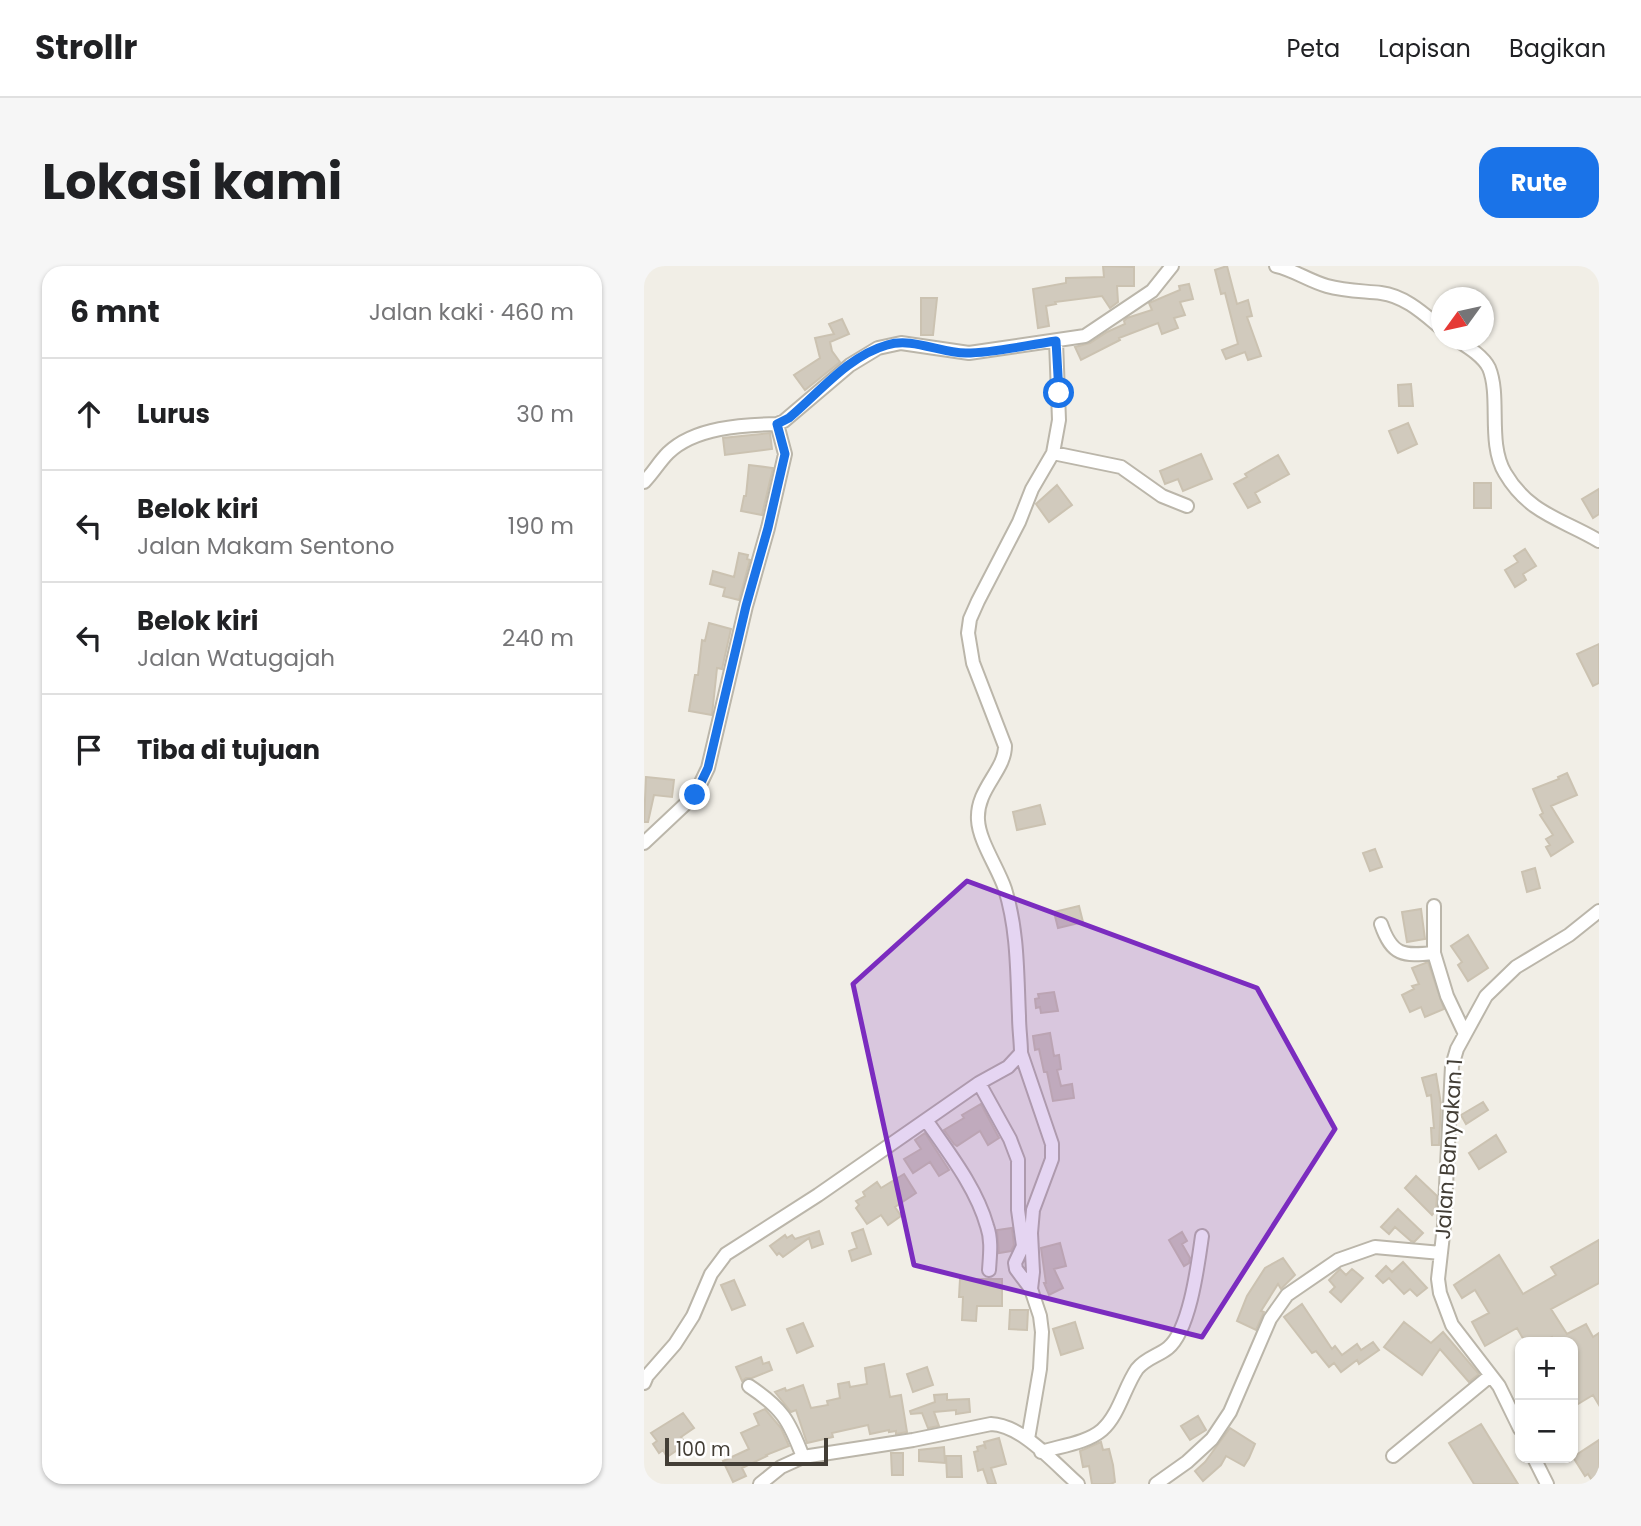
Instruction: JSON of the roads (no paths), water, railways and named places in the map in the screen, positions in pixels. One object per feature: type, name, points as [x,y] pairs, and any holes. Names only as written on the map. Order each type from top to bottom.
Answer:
[{"type":"street","points":[[644,482],[668,453],[692,439],[733,427],[777,424],[789,418],[850,365],[871,351],[901,343],[969,353],[1085,336],[1152,291],[1172,266]]},
{"type":"street","points":[[1276,266],[1290,269],[1329,287],[1384,293],[1400,299],[1431,321]]},
{"type":"street","points":[[1031,1289],[1033,1210],[1052,1159],[1052,1144],[1021,1053],[1018,965],[1012,918],[1005,890],[981,833],[978,816],[985,787],[1005,754],[1005,746],[973,663],[968,633],[970,619],[978,601],[1019,522],[1032,489],[1053,453],[1059,420],[1056,341]]},
{"type":"street","points":[[1470,350],[1489,368],[1497,447],[1505,474],[1533,506],[1599,541]]},
{"type":"street","points":[[644,843],[695,795],[708,768],[785,454],[777,424]]},
{"type":"street","points":[[1053,453],[1121,467],[1162,496],[1187,506]]},
{"type":"street","points":[[1434,906],[1433,953],[1447,996],[1465,1034]]},
{"type":"street","name":"Jalan Banyakan 1","points":[[1515,1419],[1499,1386],[1452,1325],[1443,1307],[1438,1279],[1449,1144],[1450,1082],[1457,1049],[1486,996],[1531,957],[1569,935],[1599,911]]},
{"type":"street","points":[[1381,924],[1393,948],[1403,955],[1433,953]]},
{"type":"street","points":[[644,1383],[647,1376],[675,1345],[693,1316],[712,1274],[726,1254],[818,1195],[979,1083],[1008,1067],[1021,1053]]},
{"type":"street","points":[[979,1083],[1010,1139],[1018,1160],[1018,1210],[1023,1245],[1015,1263],[1016,1269],[1031,1289],[1040,1316],[1041,1351],[1037,1393],[1028,1440]]},
{"type":"street","points":[[926,1120],[961,1174],[984,1218],[991,1247],[989,1270]]},
{"type":"street","points":[[1041,1452],[1090,1438],[1101,1431],[1110,1420],[1140,1365],[1167,1349],[1177,1336],[1190,1304],[1202,1236]]},
{"type":"street","points":[[1156,1484],[1187,1462],[1212,1438],[1230,1412],[1269,1319],[1287,1295],[1338,1261],[1375,1247],[1441,1253]]},
{"type":"street","points":[[1393,1456],[1490,1376]]},
{"type":"street","points":[[749,1386],[771,1401],[784,1416],[803,1457]]},
{"type":"street","points":[[760,1484],[781,1467],[803,1457],[913,1440],[990,1424],[1010,1428],[1028,1440],[1078,1484]]},
{"type":"street","points":[[1536,1463],[1547,1484]]}]
